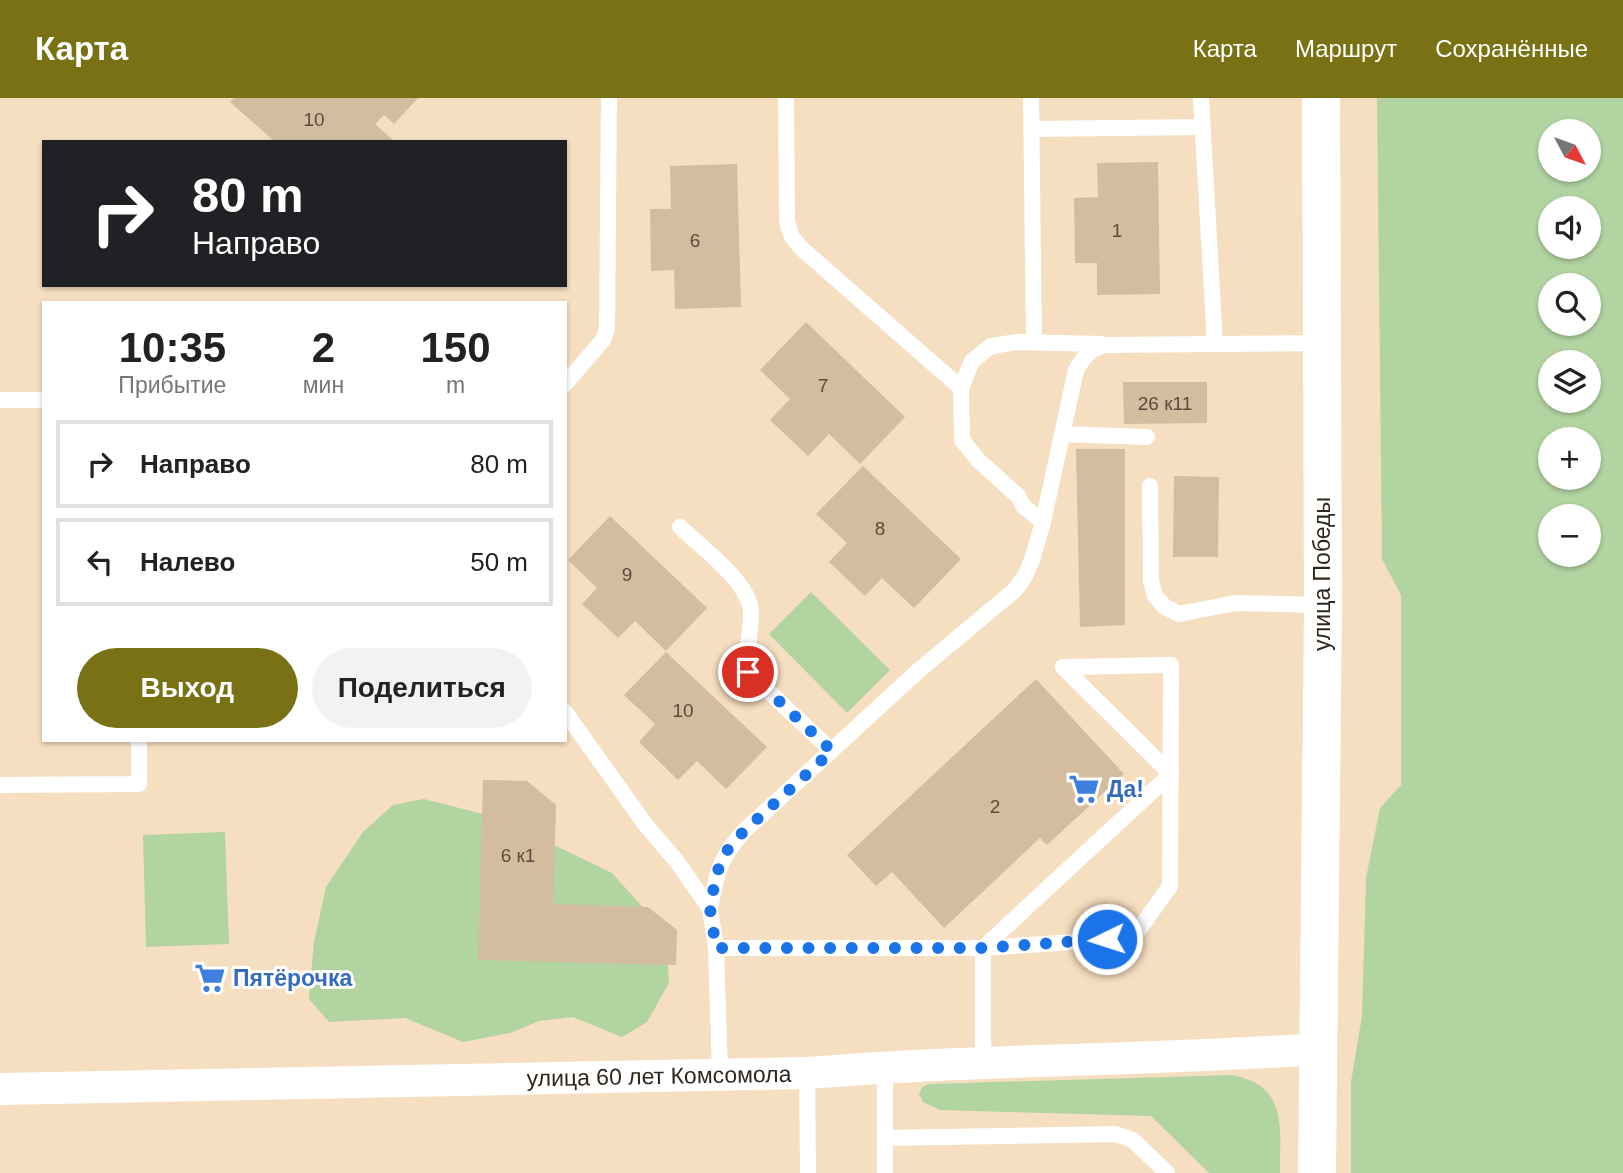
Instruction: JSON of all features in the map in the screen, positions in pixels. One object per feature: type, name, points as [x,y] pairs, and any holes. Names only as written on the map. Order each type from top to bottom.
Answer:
[{"type":"street","name":"улица Победы","points":[[1317,1173],[1323,605],[1321,98]]},
{"type":"street","name":"улица 60 лет Комсомола","points":[[0,1089],[807,1073],[885,1066],[1222,1056],[1317,1049]]},
{"type":"lane","points":[[567,382],[603,340],[607,329],[610,98]]},
{"type":"lane","points":[[786,98],[787,222],[792,237],[801,248],[961,388]]},
{"type":"lane","points":[[1031,98],[1034,342]]},
{"type":"lane","points":[[1201,98],[1215,344]]},
{"type":"lane","points":[[1031,129],[1201,127]]},
{"type":"lane","points":[[1043,522],[1024,507],[1018,496],[978,460],[962,440],[961,388],[972,361],[992,346],[1018,342],[1107,345],[1322,343]]},
{"type":"lane","points":[[720,1074],[716,948],[710,909],[716,875],[725,853],[743,832],[918,671],[1015,590],[1032,560],[1043,522],[1076,370],[1083,358],[1095,347],[1107,345]]},
{"type":"lane","points":[[0,400],[42,400]]},
{"type":"lane","points":[[1062,434],[1147,437]]},
{"type":"lane","points":[[1150,486],[1151,581],[1155,596],[1165,607],[1178,614],[1236,603],[1323,605]]},
{"type":"lane","points":[[680,527],[738,582],[747,595],[751,610],[746,657],[748,672],[832,751]]},
{"type":"lane","points":[[716,948],[983,948],[1133,938],[1170,886],[1171,774],[1171,665],[1063,667],[1171,774]]},
{"type":"lane","points":[[567,715],[710,909]]},
{"type":"lane","points":[[0,785],[139,784],[139,742]]},
{"type":"lane","points":[[983,1063],[983,948],[1171,774]]},
{"type":"lane","points":[[885,1066],[885,1173]]},
{"type":"lane","points":[[807,1073],[808,1173]]},
{"type":"lane","points":[[885,1138],[1115,1134],[1133,1140],[1167,1173]]},
{"type":"green space","points":[[1377,98],[1623,98],[1623,1173],[1351,1173],[1351,1082],[1362,1016],[1366,878],[1380,808],[1401,785],[1401,595],[1382,559]]},
{"type":"green space","points":[[811,592],[890,670],[847,713],[769,634]]},
{"type":"green space","points":[[424,799],[498,818],[612,873],[648,913],[667,946],[669,983],[647,1022],[622,1037],[573,1017],[539,1021],[510,1033],[463,1042],[405,1018],[329,1022],[309,999],[314,942],[326,887],[363,832],[393,805]]},
{"type":"green space","points":[[225,832],[229,944],[146,947],[143,835]]},
{"type":"green space","points":[[1233,1075],[1259,1085],[1274,1102],[1280,1125],[1280,1173],[1209,1173],[1151,1116],[940,1110],[923,1102],[919,1094],[922,1087],[929,1084]]},
{"type":"building","points":[[234,98],[418,98],[394,124],[384,115],[375,124],[393,140],[273,140],[230,102]]},
{"type":"building","points":[[1158,162],[1160,294],[1097,295],[1097,263],[1075,263],[1074,198],[1098,197],[1097,163]]},
{"type":"building","points":[[737,164],[741,307],[675,309],[674,270],[651,271],[650,209],[671,209],[670,166]]},
{"type":"building","points":[[806,322],[905,417],[860,464],[829,434],[808,456],[770,420],[790,399],[760,370]]},
{"type":"building","points":[[1123,382],[1207,382],[1207,423],[1124,424]]},
{"type":"building","points":[[1076,449],[1125,449],[1125,625],[1080,627]]},
{"type":"building","points":[[863,466],[961,559],[914,608],[882,578],[865,596],[829,562],[847,543],[816,514]]},
{"type":"building","points":[[1174,476],[1219,477],[1218,557],[1173,557]]},
{"type":"building","points":[[610,516],[707,608],[666,651],[635,621],[618,638],[582,604],[597,588],[568,560]]},
{"type":"building","points":[[666,652],[767,747],[726,789],[697,761],[678,780],[639,742],[655,724],[624,695]]},
{"type":"building","points":[[1036,679],[1124,774],[1047,845],[1040,838],[944,928],[892,872],[876,886],[847,855]]},
{"type":"building","points":[[483,780],[527,781],[556,805],[553,904],[648,907],[677,930],[676,965],[478,960]]},
{"type":"place","name":"Да!","points":[[1084,789]]},
{"type":"place","name":"Пятёрочка","points":[[210,978]]},
{"type":"route","points":[[748,672],[832,751],[743,832],[725,853],[716,875],[710,909],[716,948],[983,948],[1107,939]]}]
